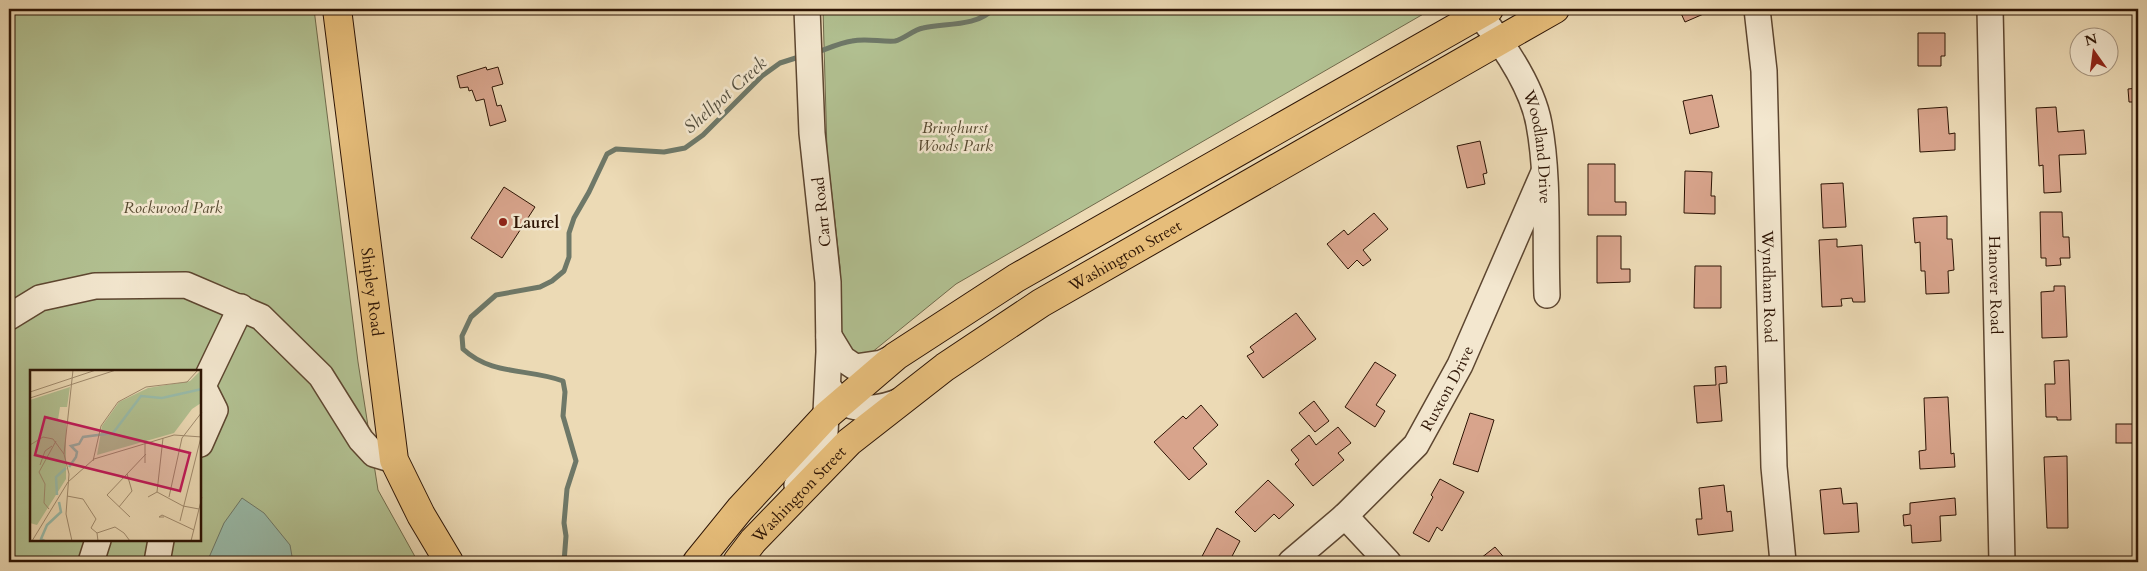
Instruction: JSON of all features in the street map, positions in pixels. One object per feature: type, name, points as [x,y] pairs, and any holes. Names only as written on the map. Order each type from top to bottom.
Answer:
[{"type":"main road","name":"Shipley Road","points":[[337,9],[394,460],[421,515],[449,562]]},
{"type":"main road","name":"Washington Street","points":[[745,552],[849,442],[945,367],[1041,303],[1556,9]]},
{"type":"main road","name":"Washington Street","points":[[698,562],[740,509],[832,401],[896,356],[1016,278],[1484,12]]},
{"type":"street","name":"Carr Road","points":[[745,552],[807,472],[818,453],[832,401],[828,282],[812,133],[807,9]]},
{"type":"street","name":"Wyndham Road","points":[[1756,9],[1764,71],[1774,467],[1783,562]]},
{"type":"street","name":"Hanover Road","points":[[1990,9],[2002,562]]},
{"type":"street","name":"Woodland Drive","points":[[1484,12],[1525,85],[1539,122],[1544,172],[1546,295]]},
{"type":"street","name":"Ruxton Drive","points":[[1291,562],[1345,516],[1416,445],[1460,365],[1544,172]]},
{"type":"street","points":[[9,317],[40,298],[95,286],[186,285],[262,317],[321,376],[361,440],[374,454],[394,460]]},
{"type":"street","points":[[201,442],[215,410],[202,386],[241,307]]},
{"type":"street","points":[[829,336],[843,359],[855,367],[882,362],[896,356]]},
{"type":"street","points":[[832,401],[867,409],[882,408],[903,399]]},
{"type":"street","points":[[1345,516],[1388,562]]},
{"type":"street","points":[[91,562],[98,541]]},
{"type":"street","points":[[157,562],[162,541]]},
{"type":"green space","name":"Rockwood Park","points":[[9,9],[314,9],[358,362],[378,490],[418,562],[9,562]]},
{"type":"green space","name":"Bringhurst Woods Park","points":[[823,9],[1432,9],[956,284],[871,353],[861,357],[851,353],[841,333],[840,267],[827,151]]},
{"type":"shaded area","points":[[242,498],[264,513],[290,545],[293,562],[207,562],[224,523]]},
{"type":"building","points":[[1679,9],[1715,9],[1685,22]]},
{"type":"building","points":[[1918,33],[1945,33],[1945,56],[1941,56],[1941,66],[1918,66]]},
{"type":"building","points":[[486,67],[487,70],[498,67],[503,84],[492,87],[497,106],[501,105],[506,121],[490,126],[484,99],[476,101],[472,90],[469,91],[468,87],[460,88],[457,76]]},
{"type":"building","points":[[2138,88],[2138,102],[2129,102],[2128,89]]},
{"type":"building","points":[[1712,95],[1719,127],[1690,134],[1683,101]]},
{"type":"building","points":[[1947,107],[1949,134],[1955,133],[1955,150],[1920,152],[1918,109]]},
{"type":"building","points":[[2056,107],[2058,132],[2084,130],[2086,154],[2059,155],[2061,192],[2044,193],[2043,165],[2039,166],[2036,108]]},
{"type":"building","points":[[1480,141],[1487,173],[1483,174],[1485,184],[1467,188],[1457,146]]},
{"type":"building","points":[[1588,164],[1615,164],[1615,202],[1626,202],[1626,215],[1588,215]]},
{"type":"building","points":[[1685,171],[1712,172],[1711,196],[1715,196],[1715,214],[1684,213]]},
{"type":"building","points":[[1843,183],[1846,227],[1823,228],[1821,184]]},
{"type":"building","name":"Laurel","points":[[504,187],[535,207],[502,258],[471,238]]},
{"type":"building","points":[[2040,212],[2062,212],[2063,237],[2069,237],[2070,258],[2060,258],[2061,265],[2046,266],[2046,258],[2041,258]]},
{"type":"building","points":[[1374,213],[1388,229],[1363,250],[1371,260],[1363,266],[1357,260],[1348,269],[1327,244],[1344,230],[1348,235]]},
{"type":"building","points":[[1947,216],[1947,239],[1952,239],[1954,270],[1948,271],[1949,293],[1926,294],[1925,271],[1921,271],[1920,242],[1915,243],[1913,218]]},
{"type":"building","points":[[1597,236],[1621,236],[1621,269],[1630,269],[1630,282],[1597,283]]},
{"type":"building","points":[[1837,239],[1837,247],[1862,245],[1865,302],[1853,302],[1852,298],[1841,299],[1842,306],[1822,307],[1819,240]]},
{"type":"building","points":[[1695,266],[1721,266],[1721,308],[1694,308]]},
{"type":"building","points":[[2054,286],[2065,286],[2067,337],[2042,338],[2041,292],[2054,291]]},
{"type":"building","points":[[1296,313],[1316,339],[1263,378],[1247,356],[1254,352],[1250,347]]},
{"type":"building","points":[[2069,360],[2071,420],[2057,420],[2057,417],[2046,417],[2045,384],[2055,384],[2054,361]]},
{"type":"building","points":[[1375,362],[1396,375],[1376,405],[1385,411],[1375,427],[1345,407]]},
{"type":"building","points":[[1726,366],[1727,383],[1719,384],[1722,421],[1697,423],[1694,386],[1716,385],[1715,367]]},
{"type":"building","points":[[1948,397],[1951,454],[1954,453],[1955,467],[1920,469],[1919,451],[1926,450],[1924,398]]},
{"type":"building","points":[[1314,401],[1329,421],[1315,432],[1299,413]]},
{"type":"building","points":[[1201,405],[1218,425],[1193,448],[1207,464],[1189,480],[1154,442],[1183,416],[1186,419]]},
{"type":"building","points":[[1470,413],[1494,420],[1478,472],[1453,464]]},
{"type":"building","points":[[2116,424],[2136,424],[2136,443],[2116,443]]},
{"type":"building","points":[[1338,427],[1351,443],[1338,453],[1344,460],[1313,486],[1295,464],[1299,460],[1291,450],[1309,435],[1316,445]]},
{"type":"building","points":[[2067,456],[2068,528],[2047,528],[2044,457]]},
{"type":"building","points":[[1440,479],[1464,492],[1442,531],[1437,527],[1429,542],[1413,533],[1433,497],[1431,495]]},
{"type":"building","points":[[1268,480],[1294,505],[1279,519],[1274,514],[1255,532],[1235,512]]},
{"type":"building","points":[[1724,485],[1727,512],[1731,511],[1733,531],[1698,535],[1696,519],[1702,519],[1699,488]]},
{"type":"building","points":[[1841,488],[1843,504],[1857,503],[1859,532],[1824,534],[1820,490]]},
{"type":"building","points":[[1955,498],[1956,515],[1940,516],[1941,541],[1912,543],[1911,525],[1904,526],[1903,515],[1910,514],[1910,503]]},
{"type":"building","points":[[1217,528],[1240,541],[1229,562],[1199,562]]},
{"type":"building","points":[[1495,547],[1508,562],[1476,562]]},
{"type":"waterway","name":"Shellpot Creek","points":[[815,53],[842,43],[857,40],[895,41],[923,28],[969,22],[986,15],[993,9]]},
{"type":"waterway","name":"Shellpot Creek","points":[[564,562],[566,536],[564,523],[567,489],[576,461],[563,416],[565,392],[563,381],[486,364],[474,358],[463,349],[462,336],[471,317],[496,295],[540,287],[552,281],[564,271],[569,257],[569,233],[574,218],[607,154],[616,149],[664,152],[685,148],[703,135],[762,76],[780,63],[802,56]]},
{"type":"place","name":"Laurel","points":[[503,222]]}]
